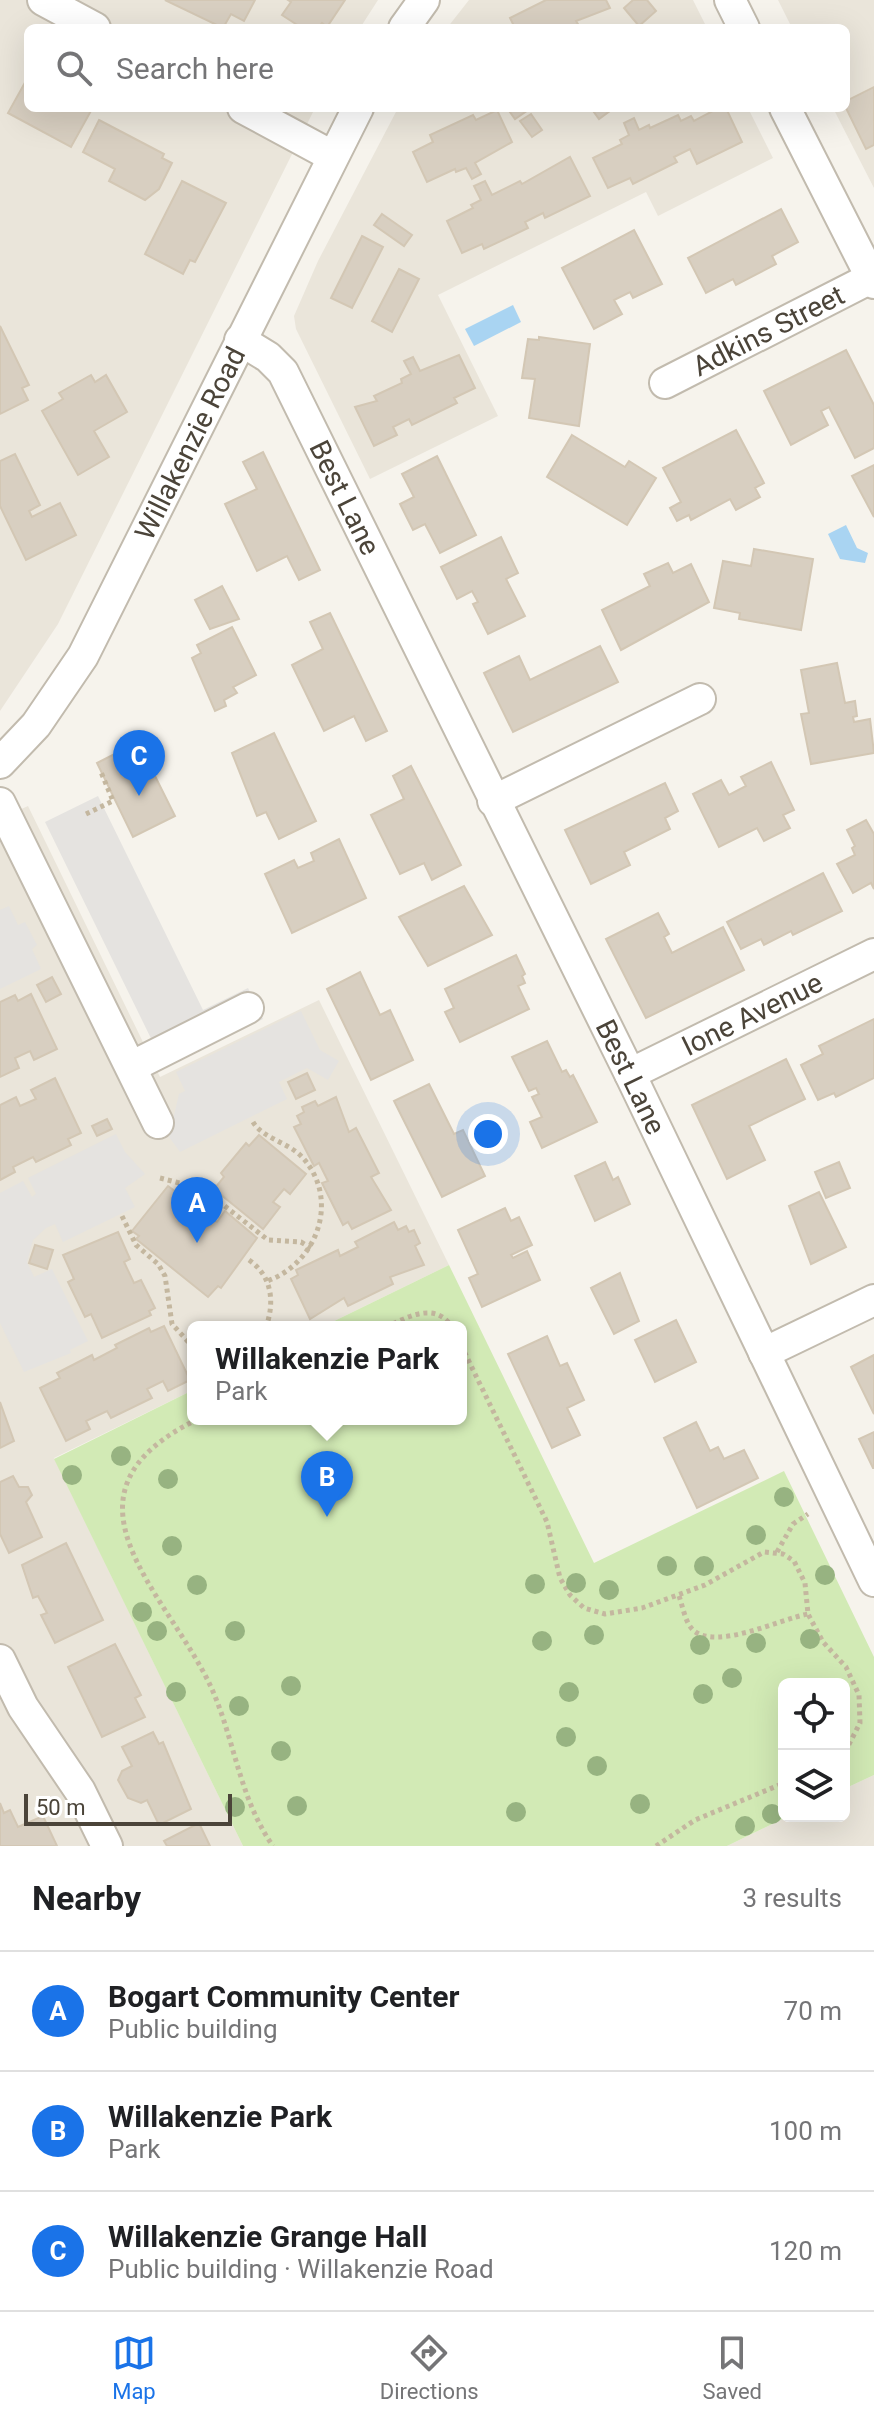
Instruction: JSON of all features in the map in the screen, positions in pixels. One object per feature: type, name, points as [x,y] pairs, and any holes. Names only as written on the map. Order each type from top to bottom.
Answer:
[{"type":"street","points":[[43,0],[88,24]]},
{"type":"street","points":[[407,24],[424,0]]},
{"type":"street","points":[[730,0],[742,24]]},
{"type":"street","points":[[250,112],[332,156]]},
{"type":"street","name":"Willakenzie Road","points":[[0,763],[36,725],[83,656],[356,112]]},
{"type":"street","name":"Adkins Street","points":[[665,383],[873,280],[787,112]]},
{"type":"street","name":"Best Lane","points":[[240,340],[268,357],[283,372],[630,1074],[874,1581]]},
{"type":"street","points":[[493,801],[700,699]]},
{"type":"street","points":[[0,803],[158,1123]]},
{"type":"street","name":"Ione Avenue","points":[[630,1074],[874,954]]},
{"type":"street","points":[[131,1067],[248,1008]]},
{"type":"street","points":[[764,1353],[874,1300]]},
{"type":"street","points":[[0,1660],[23,1707],[80,1791],[107,1846]]},
{"type":"path","points":[[86,814],[113,801],[101,772]]},
{"type":"path","points":[[253,1122],[260,1131],[294,1149],[311,1170],[321,1212],[311,1248],[299,1263],[267,1281]]},
{"type":"path","points":[[160,1178],[203,1189],[268,1240],[301,1242],[311,1248]]},
{"type":"path","points":[[122,1216],[136,1245],[161,1269],[168,1284],[172,1324],[187,1340]]},
{"type":"path","points":[[249,1260],[267,1281],[271,1306],[267,1321]]},
{"type":"path","points":[[400,1321],[421,1312],[444,1317],[447,1321]]},
{"type":"path","points":[[467,1357],[543,1514],[556,1569],[570,1595],[584,1608],[605,1614],[628,1612],[679,1596],[759,1554],[777,1552],[787,1555],[799,1569],[805,1583],[808,1614],[823,1642],[846,1667],[859,1695],[860,1723],[846,1750]]},
{"type":"path","points":[[187,1425],[157,1442],[135,1468],[124,1491],[124,1528],[138,1570],[184,1636],[211,1688],[247,1800],[273,1846]]},
{"type":"path","points":[[777,1552],[793,1524],[808,1514]]},
{"type":"path","points":[[679,1596],[690,1626],[707,1637],[725,1638],[808,1614]]},
{"type":"path","points":[[656,1846],[708,1814],[778,1785]]},
{"type":"shaded area","points":[[0,0],[378,0],[363,24],[24,24],[24,112],[313,112],[58,624],[0,711]]},
{"type":"shaded area","points":[[469,0],[693,0],[705,24],[450,24]]},
{"type":"shaded area","points":[[778,0],[874,0],[874,188],[835,112],[850,112],[850,24],[790,24]]},
{"type":"shaded area","points":[[396,112],[750,112],[773,158],[658,216],[646,192],[438,295],[498,416],[370,479],[296,329],[294,316],[318,261]]},
{"type":"shaded area","points":[[98,796],[203,1010],[248,988],[263,1019],[165,1067],[45,822]]},
{"type":"shaded area","points":[[28,806],[160,1077],[319,1000],[449,1265],[334,1321],[187,1321],[187,1393],[54,1458],[243,1846],[0,1846],[0,819]]},
{"type":"shaded area","points":[[9,906],[18,925],[25,922],[37,945],[32,949],[41,969],[0,989],[0,910]]},
{"type":"shaded area","points":[[301,1011],[320,1050],[339,1061],[328,1080],[307,1068],[279,1082],[287,1099],[180,1152],[169,1137],[179,1094],[185,1091],[176,1072]]},
{"type":"shaded area","points":[[116,1134],[125,1152],[145,1174],[125,1188],[135,1207],[63,1242],[55,1224],[46,1228],[33,1240],[27,1262],[34,1277],[52,1269],[88,1341],[70,1350],[71,1353],[24,1372],[0,1323],[0,1193],[23,1181],[32,1197],[36,1194],[28,1178]]},
{"type":"shaded area","points":[[874,1775],[874,1846],[727,1846],[778,1821],[850,1822],[850,1786]]},
{"type":"green space","points":[[449,1265],[594,1563],[784,1471],[874,1657],[874,1775],[850,1786],[850,1678],[778,1678],[778,1821],[727,1846],[243,1846],[54,1459],[187,1393],[187,1425],[467,1425],[467,1321],[334,1321]]},
{"type":"water","points":[[513,305],[521,322],[474,346],[465,329]]},
{"type":"water","points":[[846,525],[857,548],[868,553],[865,563],[840,559],[828,534]]},
{"type":"building","points":[[165,0],[255,0],[244,21],[231,14],[225,24],[215,24]]},
{"type":"building","points":[[288,0],[345,0],[329,24],[296,24],[282,15],[291,2]]},
{"type":"building","points":[[546,0],[606,0],[610,8],[576,21],[578,24],[513,24],[510,18]]},
{"type":"building","points":[[633,0],[647,0],[656,11],[637,24],[624,8]]},
{"type":"building","points":[[24,84],[24,112],[90,112],[71,147],[8,113]]},
{"type":"building","points":[[874,87],[874,145],[866,149],[848,112],[850,99]]},
{"type":"building","points":[[498,112],[512,142],[475,163],[481,174],[472,179],[466,168],[456,172],[455,169],[427,182],[413,152],[433,142],[430,135],[473,115],[476,120]]},
{"type":"building","points":[[510,112],[525,112],[515,119]]},
{"type":"building","points":[[594,112],[609,112],[599,119]]},
{"type":"building","points":[[711,112],[728,112],[742,142],[697,164],[690,149],[674,157],[677,162],[633,184],[630,178],[608,188],[593,158],[622,144],[620,140],[629,135],[624,123],[634,118],[639,130],[678,115],[681,121],[691,116],[694,121]]},
{"type":"building","points":[[531,114],[542,130],[532,137],[520,121]]},
{"type":"building","points":[[99,120],[164,154],[162,158],[172,163],[159,189],[145,200],[109,181],[115,169],[83,152]]},
{"type":"building","points":[[570,157],[590,196],[545,218],[543,213],[525,222],[528,228],[484,249],[482,244],[462,253],[447,221],[473,208],[471,205],[481,200],[474,186],[485,181],[492,195],[520,181],[522,184]]},
{"type":"building","points":[[182,181],[226,203],[195,262],[190,260],[183,274],[145,254]]},
{"type":"building","points":[[781,209],[798,242],[772,256],[776,264],[736,285],[733,279],[706,293],[688,258]]},
{"type":"building","points":[[382,214],[412,235],[404,246],[374,225]]},
{"type":"building","points":[[634,230],[662,284],[633,298],[630,292],[614,300],[622,314],[594,329],[562,268]]},
{"type":"building","points":[[362,236],[383,247],[352,308],[331,298]]},
{"type":"building","points":[[399,269],[419,279],[392,332],[372,321]]},
{"type":"building","points":[[0,326],[29,385],[22,388],[28,400],[0,414]]},
{"type":"building","points":[[539,337],[590,344],[579,426],[529,418],[535,379],[522,378],[528,339],[539,340]]},
{"type":"building","points":[[846,350],[874,405],[874,448],[855,458],[829,407],[821,411],[828,425],[791,445],[764,391]]},
{"type":"building","points":[[459,355],[475,388],[454,398],[457,403],[412,425],[409,419],[393,427],[397,435],[374,446],[355,407],[377,401],[374,396],[402,383],[401,379],[411,374],[404,361],[413,357],[420,371]]},
{"type":"building","points":[[91,375],[95,382],[106,375],[127,412],[94,431],[109,457],[78,475],[42,411],[63,399],[59,393]]},
{"type":"building","points":[[736,430],[764,483],[755,488],[760,497],[736,510],[730,499],[691,520],[689,515],[677,521],[670,508],[681,502],[663,468]]},
{"type":"building","points":[[572,435],[625,467],[629,461],[656,478],[627,525],[547,477]]},
{"type":"building","points":[[263,452],[320,570],[299,580],[287,556],[257,571],[225,504],[257,489],[243,462]]},
{"type":"building","points":[[15,454],[40,505],[29,511],[32,517],[60,503],[76,535],[26,560],[0,506],[0,461]]},
{"type":"building","points":[[437,456],[476,535],[440,553],[425,524],[413,530],[400,504],[414,497],[402,474]]},
{"type":"building","points":[[874,465],[874,517],[852,476]]},
{"type":"building","points":[[501,537],[518,573],[506,579],[525,616],[488,634],[473,604],[478,602],[472,591],[457,599],[441,567]]},
{"type":"building","points":[[754,549],[813,559],[801,630],[739,619],[740,613],[714,608],[723,561],[751,566]]},
{"type":"building","points":[[668,563],[673,573],[691,564],[709,602],[621,650],[602,610],[650,586],[644,574]]},
{"type":"building","points":[[222,586],[239,619],[210,629],[195,600]]},
{"type":"building","points":[[330,613],[387,731],[366,741],[354,716],[324,731],[292,665],[323,649],[310,622]]},
{"type":"building","points":[[232,627],[256,675],[233,687],[237,693],[224,700],[226,706],[215,711],[192,658],[201,653],[197,645]]},
{"type":"building","points":[[600,646],[618,682],[513,732],[484,673],[519,656],[530,680]]},
{"type":"building","points":[[837,663],[845,703],[855,701],[857,716],[853,717],[854,722],[870,719],[874,753],[811,764],[801,714],[809,713],[801,670]]},
{"type":"building","points":[[274,733],[316,821],[279,839],[266,812],[257,816],[232,753]]},
{"type":"building","points":[[138,742],[175,816],[133,837],[97,763]]},
{"type":"building","points":[[771,762],[794,810],[783,815],[790,828],[764,841],[757,828],[719,847],[693,794],[721,780],[729,795],[746,786],[741,777]]},
{"type":"building","points":[[411,766],[461,865],[432,880],[424,863],[400,874],[371,815],[404,799],[393,776]]},
{"type":"building","points":[[665,783],[678,811],[665,818],[670,829],[624,852],[630,865],[591,884],[565,830]]},
{"type":"building","points":[[866,820],[874,834],[874,889],[871,883],[853,893],[837,864],[855,855],[852,848],[855,846],[847,830]]},
{"type":"building","points":[[339,839],[366,898],[292,933],[265,874],[294,860],[298,868],[314,861],[311,853]]},
{"type":"building","points":[[823,873],[842,911],[793,935],[791,931],[764,945],[761,939],[741,949],[727,922]]},
{"type":"building","points":[[464,886],[492,935],[428,966],[399,917]]},
{"type":"building","points":[[658,913],[669,934],[664,937],[672,953],[723,927],[744,970],[646,1018],[606,939]]},
{"type":"building","points":[[516,955],[525,974],[522,976],[525,983],[518,986],[529,1009],[460,1042],[445,1012],[454,1008],[445,989]]},
{"type":"building","points":[[360,972],[380,1015],[390,1010],[413,1060],[371,1080],[327,989]]},
{"type":"building","points":[[52,977],[61,994],[46,1002],[37,985]]},
{"type":"building","points":[[31,994],[57,1049],[34,1060],[30,1051],[15,1058],[19,1068],[0,1077],[0,1002],[15,995],[18,1001]]},
{"type":"building","points":[[874,1019],[874,1078],[836,1097],[834,1093],[818,1100],[801,1065],[823,1054],[819,1046]]},
{"type":"building","points":[[547,1041],[562,1072],[566,1070],[570,1077],[573,1075],[597,1122],[542,1148],[530,1122],[542,1117],[532,1097],[539,1094],[536,1088],[529,1091],[512,1057]]},
{"type":"building","points":[[786,1059],[805,1099],[749,1126],[765,1160],[727,1179],[692,1105]]},
{"type":"building","points":[[307,1073],[315,1090],[296,1099],[288,1082]]},
{"type":"building","points":[[55,1078],[81,1133],[68,1139],[71,1145],[36,1162],[33,1157],[13,1167],[15,1172],[0,1180],[0,1105],[16,1097],[20,1106],[36,1099],[31,1090]]},
{"type":"building","points":[[429,1084],[454,1134],[463,1130],[485,1176],[442,1197],[394,1101]]},
{"type":"building","points":[[336,1097],[349,1132],[356,1128],[379,1173],[371,1177],[391,1210],[352,1229],[348,1222],[343,1225],[322,1183],[328,1181],[319,1163],[314,1166],[294,1127],[301,1124],[297,1116],[304,1112],[302,1107],[315,1101],[318,1106]]},
{"type":"building","points":[[107,1119],[112,1129],[97,1136],[92,1126]]},
{"type":"building","points":[[259,1135],[306,1174],[290,1194],[284,1189],[273,1202],[280,1207],[263,1229],[214,1189],[224,1177],[221,1173],[246,1143],[249,1146]]},
{"type":"building","points":[[605,1162],[613,1180],[618,1177],[630,1204],[595,1221],[575,1176]]},
{"type":"building","points":[[839,1162],[850,1188],[826,1198],[815,1172]]},
{"type":"building","points":[[168,1186],[217,1222],[225,1211],[257,1238],[221,1288],[218,1286],[208,1297],[136,1239],[139,1236],[132,1231]]},
{"type":"building","points":[[819,1192],[846,1247],[811,1264],[789,1206]]},
{"type":"building","points":[[505,1208],[511,1221],[519,1217],[532,1245],[511,1255],[513,1258],[527,1251],[540,1280],[482,1307],[469,1278],[478,1274],[458,1230]]},
{"type":"building","points":[[394,1222],[398,1230],[406,1226],[409,1232],[414,1230],[420,1243],[415,1246],[424,1265],[390,1277],[393,1284],[348,1306],[344,1298],[310,1319],[291,1279],[298,1275],[296,1270],[338,1250],[340,1256],[358,1247],[355,1242]]},
{"type":"building","points":[[118,1232],[130,1259],[124,1262],[134,1283],[141,1280],[155,1308],[149,1311],[151,1315],[102,1338],[91,1314],[85,1317],[68,1282],[74,1279],[63,1255]]},
{"type":"building","points":[[35,1245],[53,1250],[47,1269],[29,1263]]},
{"type":"building","points":[[620,1273],[639,1321],[614,1334],[591,1288]]},
{"type":"building","points":[[676,1320],[696,1362],[655,1382],[635,1340]]},
{"type":"building","points":[[164,1326],[187,1374],[187,1382],[168,1391],[163,1381],[147,1389],[152,1398],[111,1418],[107,1411],[86,1421],[90,1429],[66,1441],[40,1388],[60,1378],[57,1373],[92,1355],[94,1360],[117,1348],[115,1345],[149,1328],[151,1332]]},
{"type":"building","points":[[547,1336],[560,1366],[567,1363],[584,1400],[567,1408],[580,1435],[552,1448],[508,1354]]},
{"type":"building","points":[[874,1355],[874,1414],[851,1367]]},
{"type":"building","points":[[0,1402],[14,1441],[0,1448]]},
{"type":"building","points":[[696,1422],[710,1451],[718,1447],[724,1459],[744,1450],[758,1478],[697,1508],[664,1438]]},
{"type":"building","points":[[874,1432],[874,1468],[873,1468],[859,1439]]},
{"type":"building","points":[[13,1476],[19,1487],[28,1487],[32,1495],[26,1502],[42,1537],[9,1553],[0,1534],[0,1482]]},
{"type":"building","points":[[66,1543],[103,1620],[55,1643],[41,1615],[47,1613],[38,1596],[33,1598],[22,1565]]},
{"type":"building","points":[[115,1644],[141,1695],[135,1698],[145,1717],[102,1737],[68,1667]]},
{"type":"building","points":[[153,1732],[159,1744],[163,1742],[191,1809],[159,1825],[147,1800],[141,1803],[128,1798],[118,1780],[122,1771],[132,1766],[122,1747]]},
{"type":"building","points":[[0,1803],[4,1813],[10,1810],[18,1827],[43,1816],[57,1846],[0,1846]]},
{"type":"building","points":[[199,1823],[210,1846],[167,1846],[164,1841]]},
{"type":"place","name":"Willakenzie Grange Hall","points":[[139,796]]},
{"type":"place","name":"Bogart Community Center","points":[[197,1243]]},
{"type":"place","name":"Willakenzie Park","points":[[327,1517]]}]
